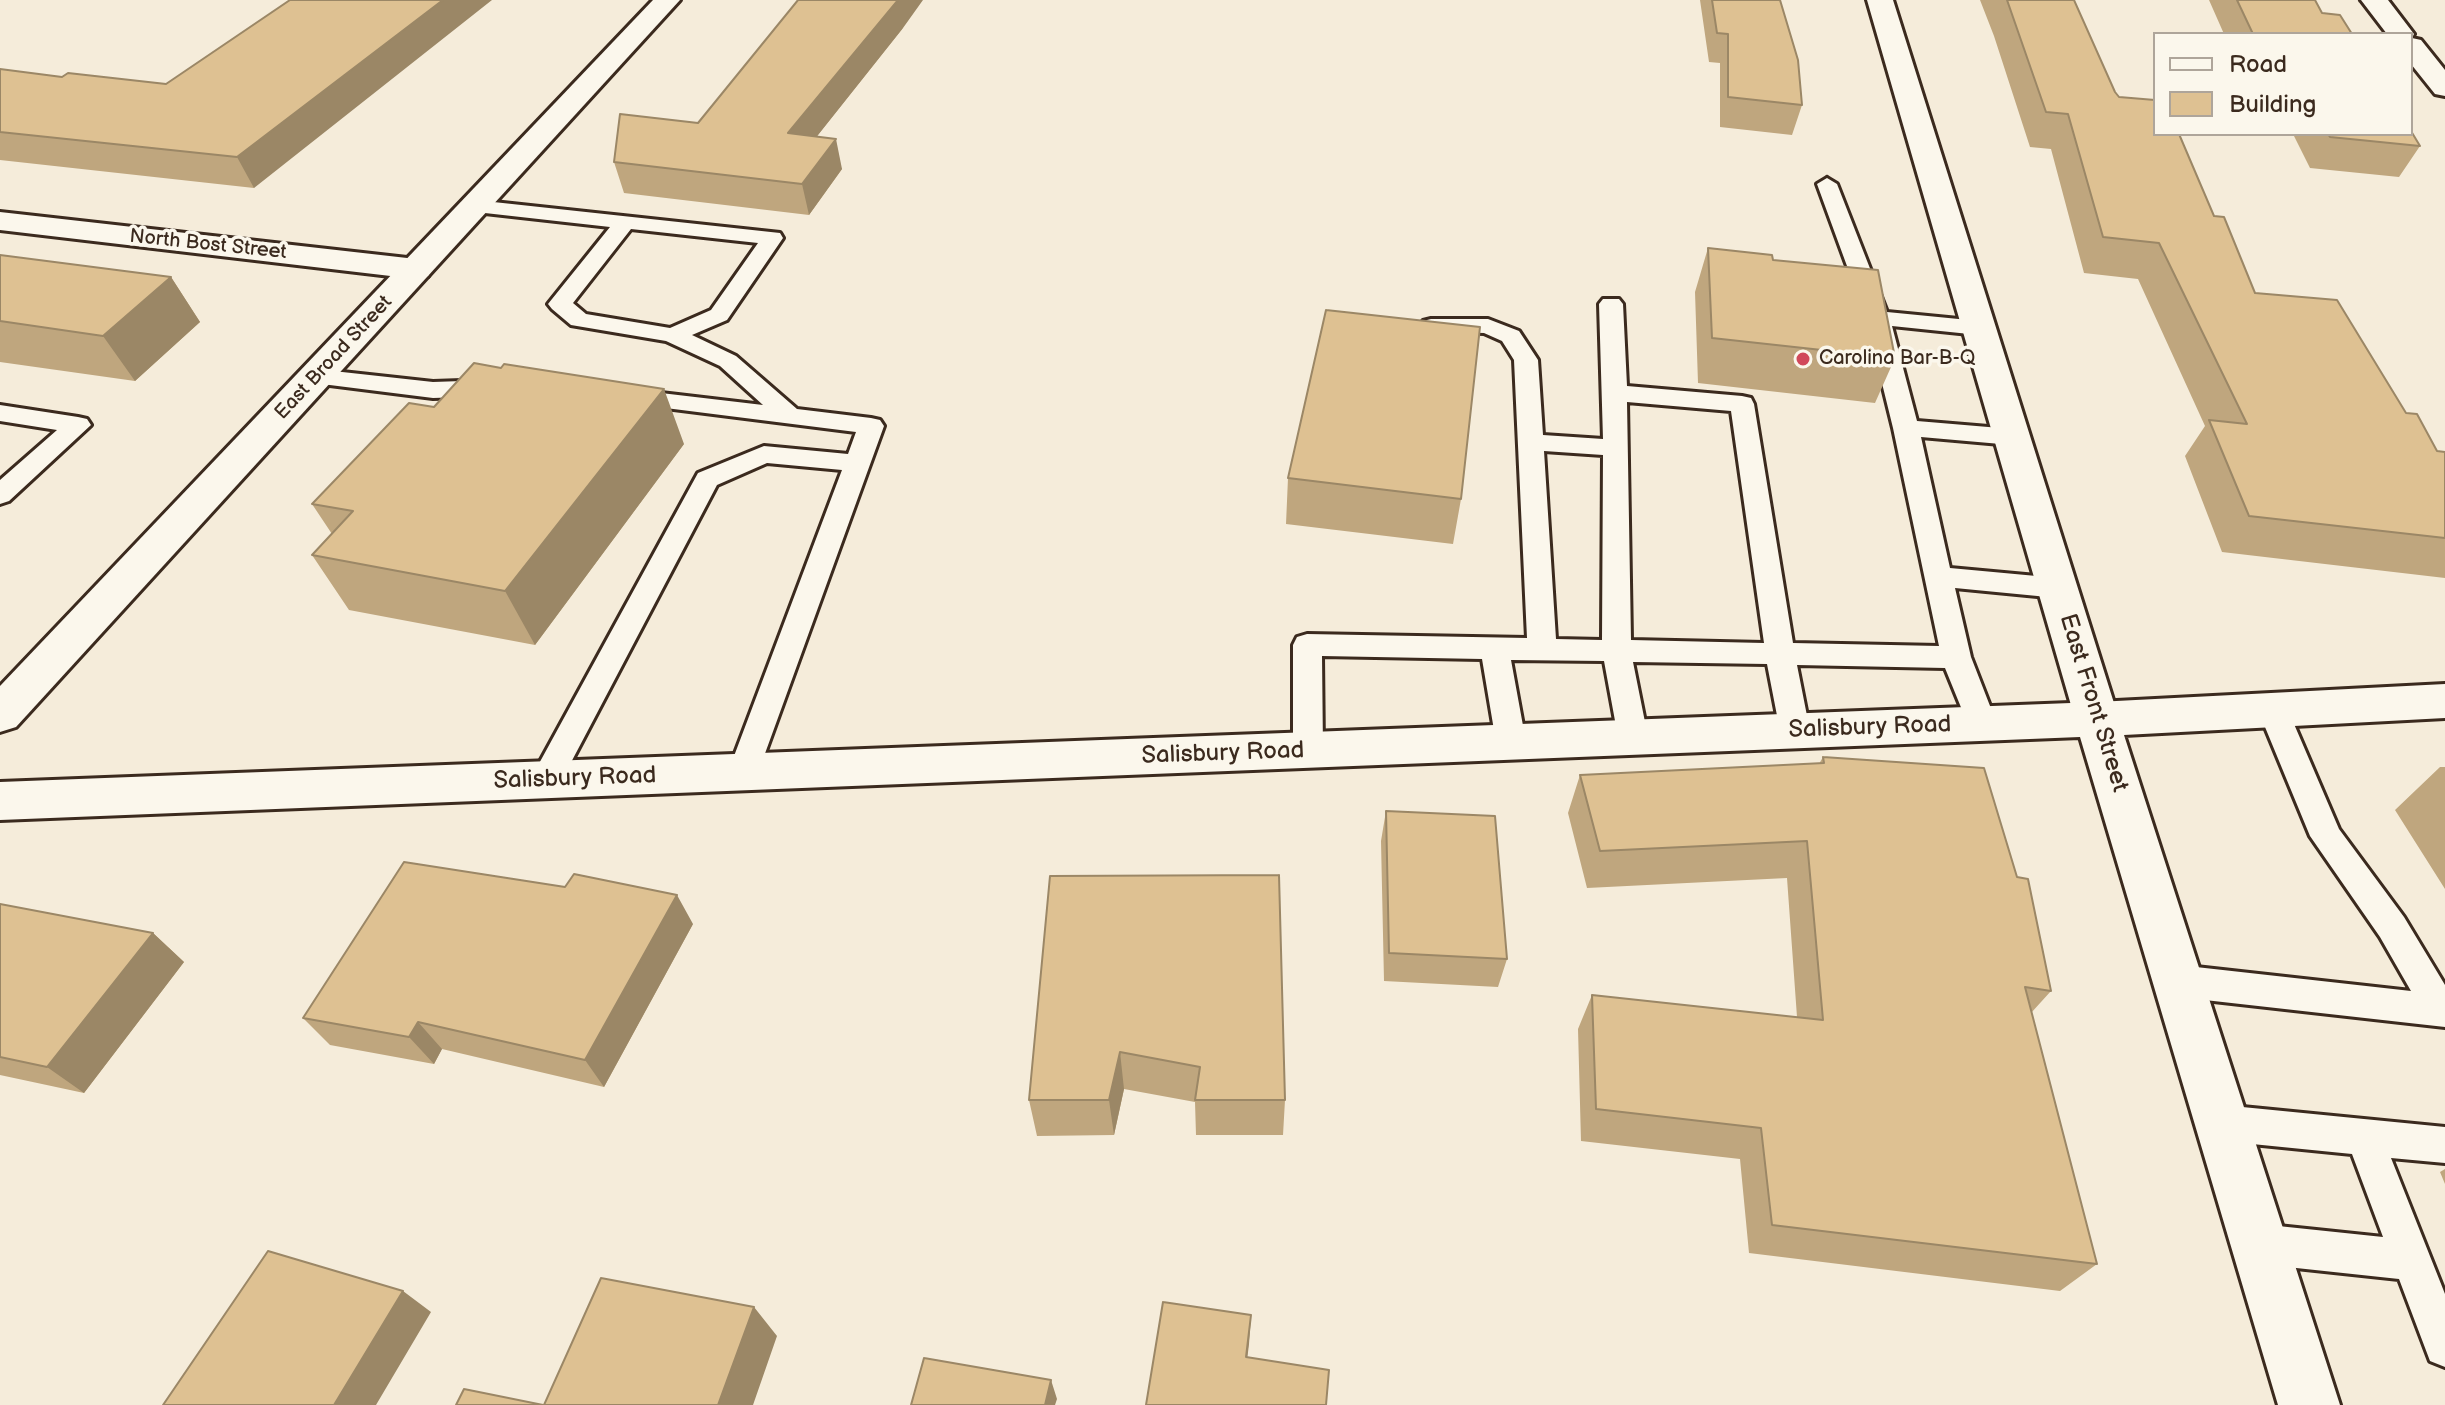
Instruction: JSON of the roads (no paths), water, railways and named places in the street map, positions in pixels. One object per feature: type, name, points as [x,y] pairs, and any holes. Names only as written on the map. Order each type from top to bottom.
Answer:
[{"type":"street","name":"East Broad Street","points":[[0,715],[667,0]]},
{"type":"street","name":"East Front Street","points":[[1880,0],[2097,719],[2309,1405]]},
{"type":"street","points":[[2374,0],[2399,32]]},
{"type":"street","points":[[2413,48],[2445,88]]},
{"type":"street","name":"North Bost Street","points":[[0,221],[416,269]]},
{"type":"street","name":"Salisbury Road","points":[[0,801],[1982,724],[2445,701]]},
{"type":"lane","points":[[1827,184],[1878,318],[1906,428],[1956,657],[1982,724]]},
{"type":"lane","points":[[475,206],[772,238],[719,315],[672,335]]},
{"type":"lane","points":[[624,224],[560,304],[579,320],[672,335],[728,361],[791,417]]},
{"type":"lane","points":[[1611,304],[1617,448],[1617,652],[1633,737]]},
{"type":"lane","points":[[1878,318],[1979,328]]},
{"type":"lane","points":[[1417,327],[1488,326],[1511,336],[1526,360],[1542,651]]},
{"type":"lane","points":[[315,377],[433,390],[508,388]]},
{"type":"lane","points":[[1615,393],[1742,404],[1780,655],[1795,731]]},
{"type":"lane","points":[[613,395],[871,426],[744,772]]},
{"type":"lane","points":[[0,413],[78,425],[0,495]]},
{"type":"lane","points":[[1906,428],[2012,437]]},
{"type":"lane","points":[[1531,442],[1617,448]]},
{"type":"lane","points":[[546,780],[707,479],[764,454],[858,463]]},
{"type":"lane","points":[[1939,577],[2058,588]]},
{"type":"lane","points":[[1308,750],[1307,645],[1956,657]]},
{"type":"lane","points":[[1495,650],[1511,742]]},
{"type":"lane","points":[[2273,710],[2326,836],[2392,927],[2443,1011]]},
{"type":"lane","points":[[2178,981],[2443,1011]]},
{"type":"lane","points":[[2222,1123],[2445,1145]]},
{"type":"lane","points":[[2364,1137],[2445,1346]]},
{"type":"lane","points":[[2259,1244],[2411,1260]]},
{"type":"place","name":"Carolina Bar-B-Q","points":[[1803,359]]}]
